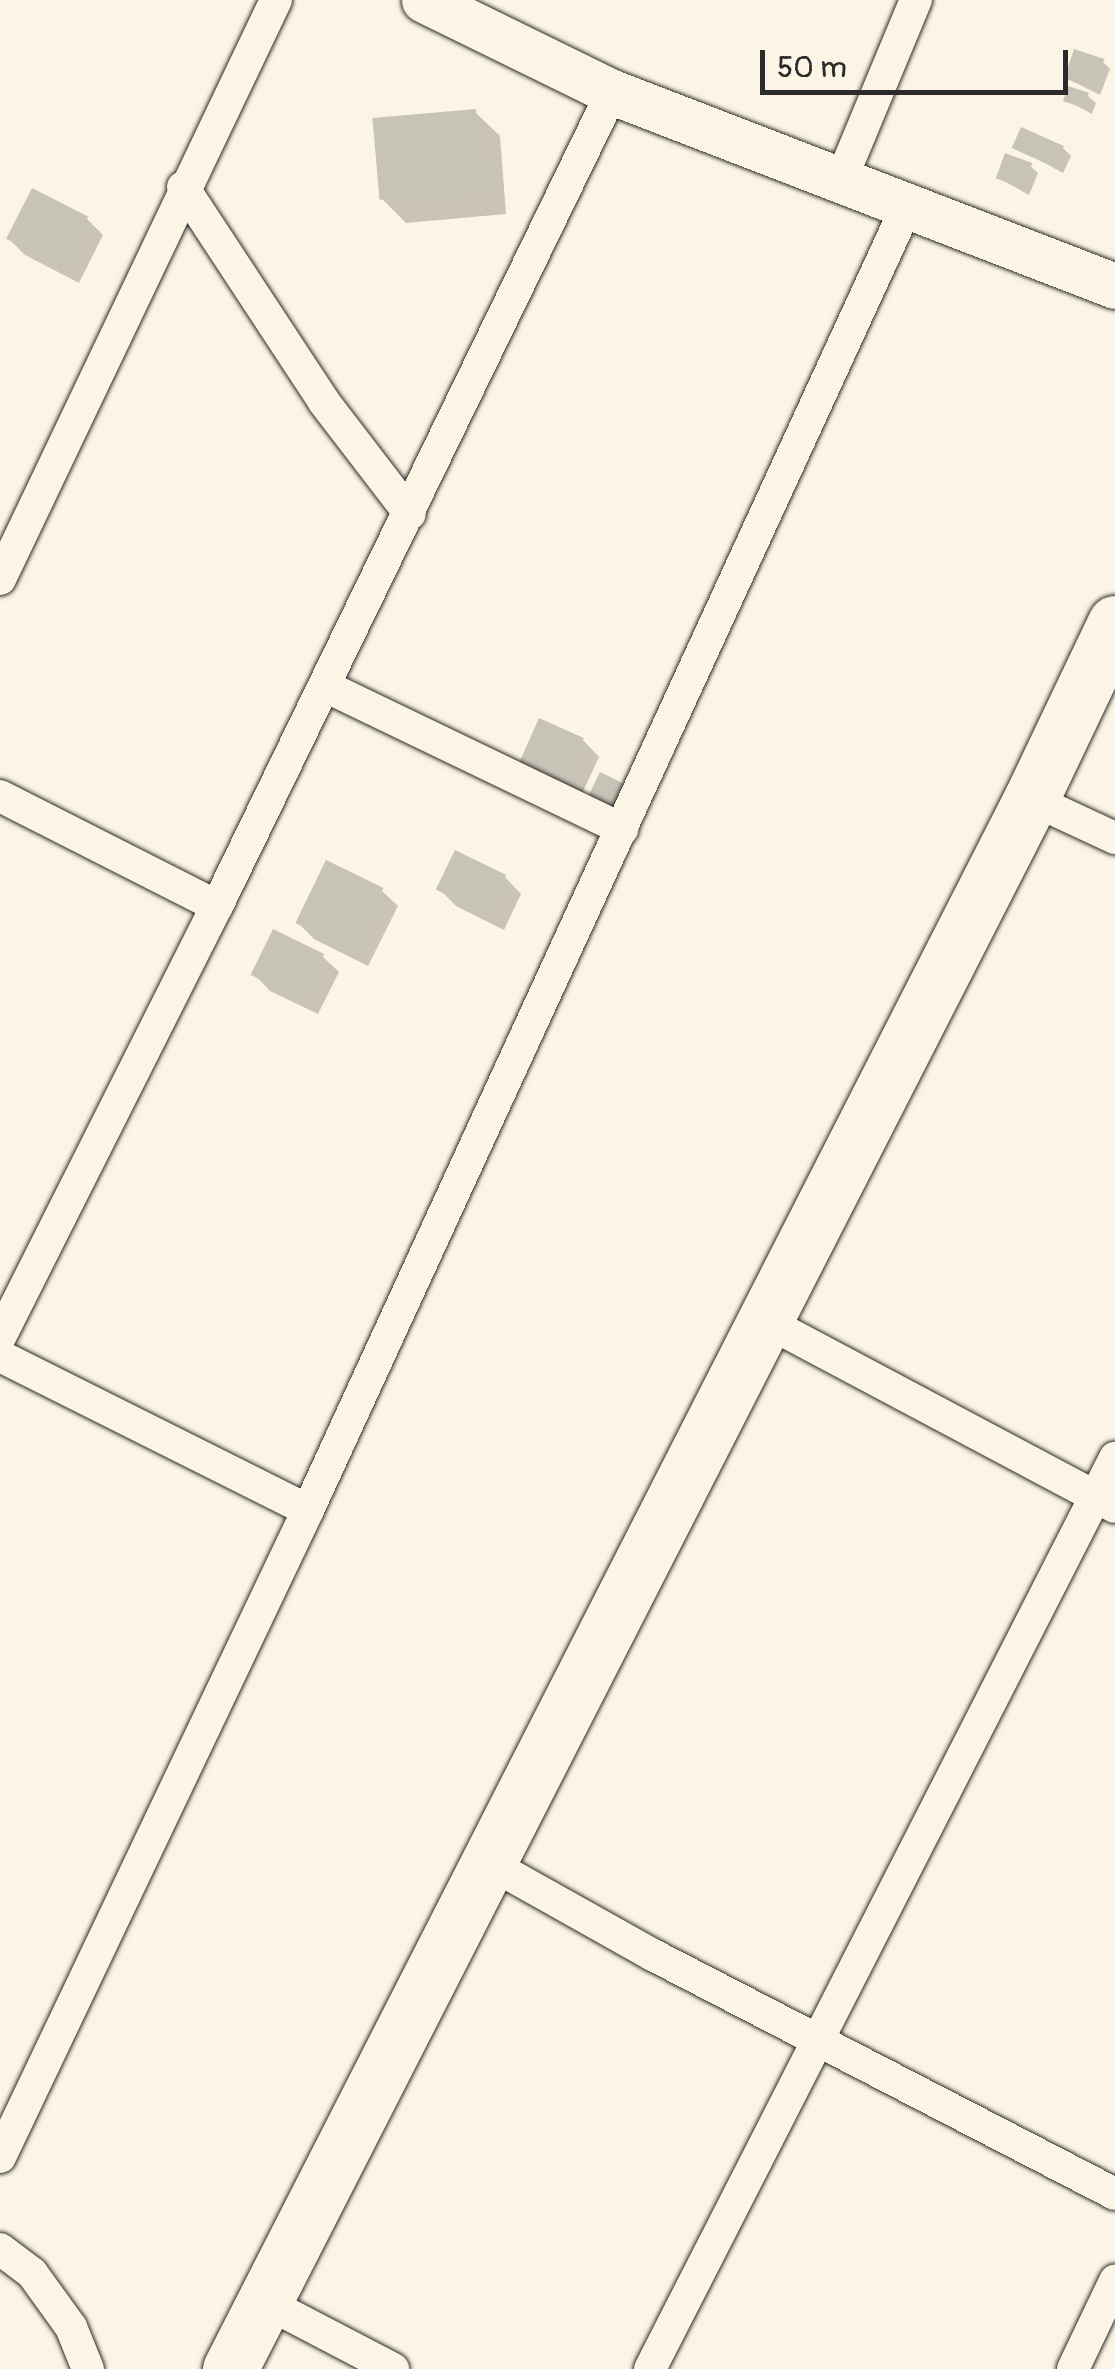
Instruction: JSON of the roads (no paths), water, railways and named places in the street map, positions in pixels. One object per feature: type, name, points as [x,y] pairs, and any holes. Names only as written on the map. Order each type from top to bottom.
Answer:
[{"type":"highway","points":[[230,2369],[765,1321],[1115,623]]},
{"type":"street","points":[[0,579],[10,534],[276,0]]},
{"type":"street","points":[[424,0],[612,92],[1115,286]]},
{"type":"street","points":[[841,180],[916,0]]},
{"type":"street","points":[[0,1337],[218,906],[612,92]]},
{"type":"street","points":[[183,187],[324,402],[410,514]]},
{"type":"street","points":[[0,2157],[308,1510],[907,206]]},
{"type":"street","points":[[325,686],[622,830]]},
{"type":"street","points":[[0,796],[218,906]]},
{"type":"street","points":[[1030,798],[1115,838]]},
{"type":"street","points":[[765,1321],[1105,1502]]},
{"type":"street","points":[[0,1356],[308,1510]]},
{"type":"street","points":[[650,2369],[817,2037],[1105,1502],[1115,1458]]},
{"type":"street","points":[[486,1862],[653,1955],[1115,2194]]},
{"type":"street","points":[[0,2249],[32,2273],[71,2327],[88,2369]]},
{"type":"street","points":[[1073,2369],[1115,2281]]},
{"type":"street","points":[[263,2300],[393,2369]]},
{"type":"street","points":[[60,2369],[71,2327]]}]
